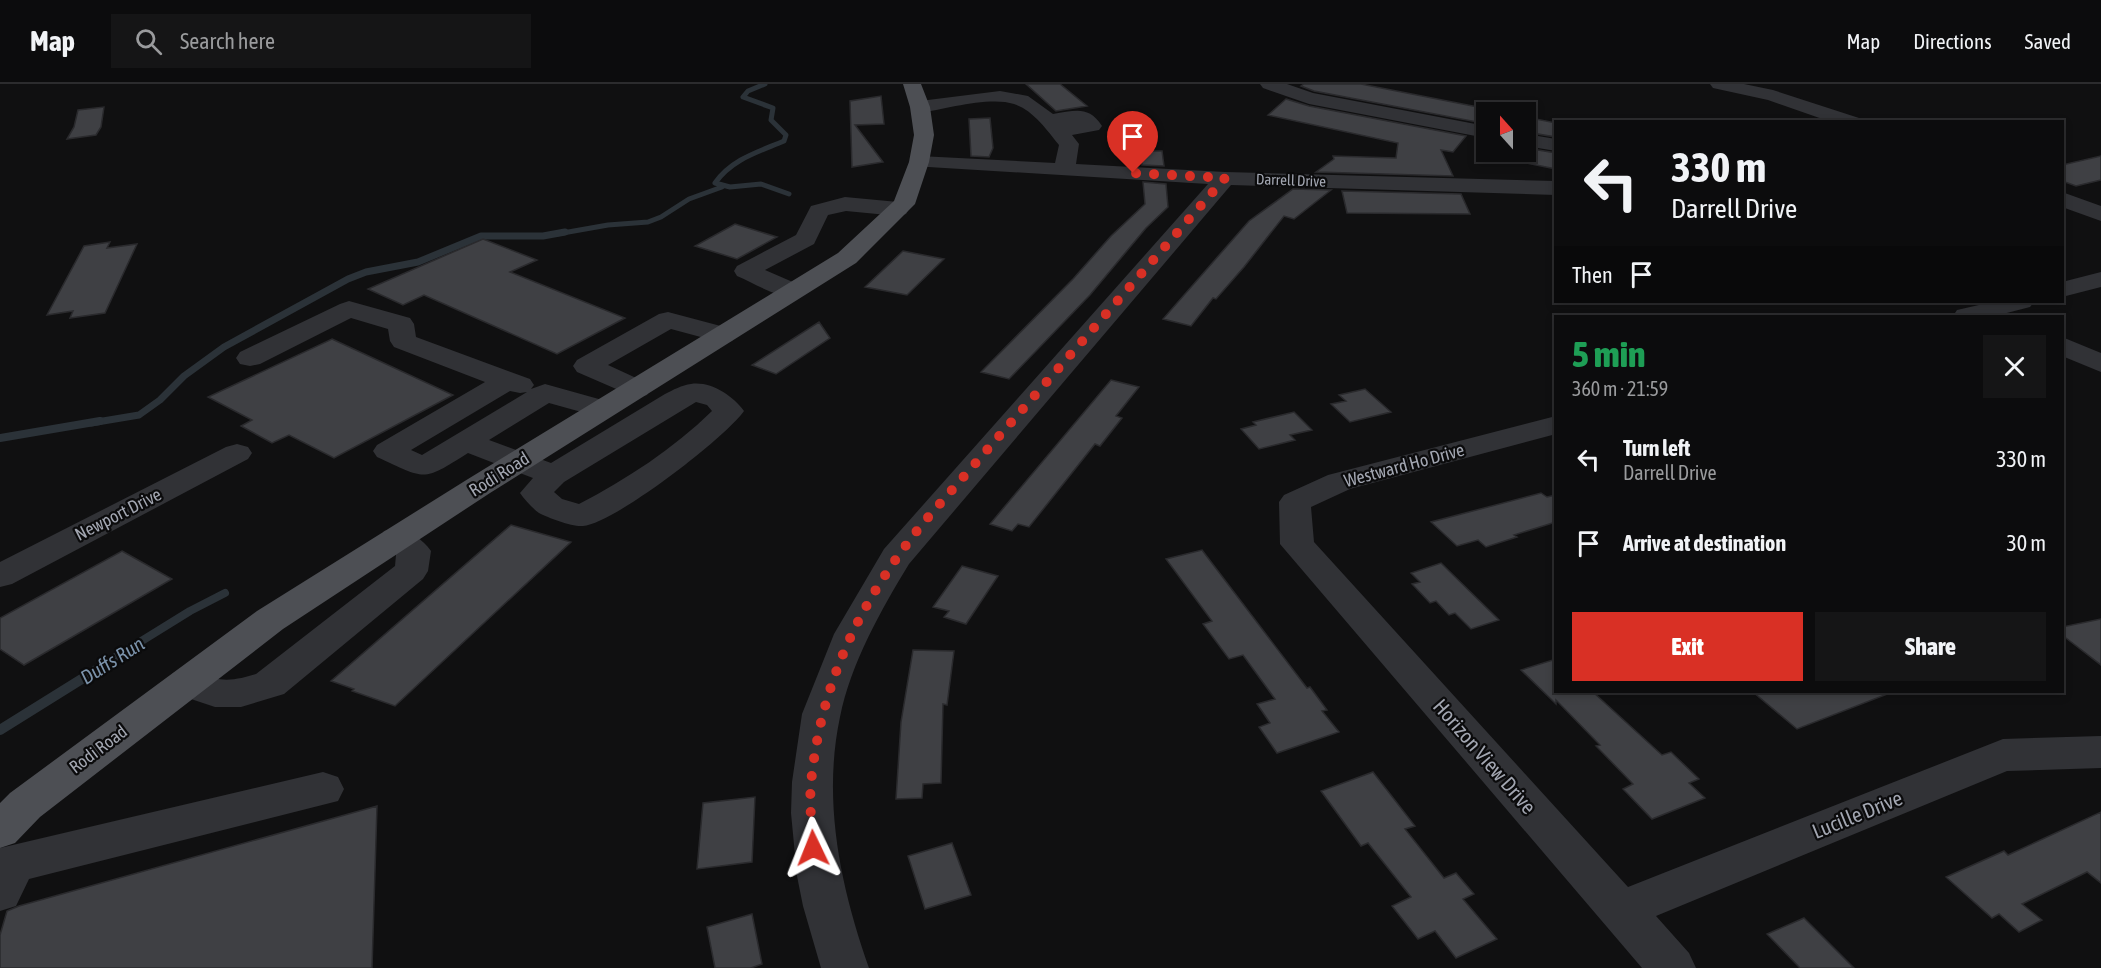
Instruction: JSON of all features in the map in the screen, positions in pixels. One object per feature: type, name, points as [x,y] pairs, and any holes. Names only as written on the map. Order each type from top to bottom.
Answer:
[{"type":"main road","name":"Rodi Road","points":[[6,842],[187,683],[270,620],[847,258],[904,204],[924,135],[916,95]]},
{"type":"street","points":[[957,84],[972,100]]},
{"type":"street","points":[[1269,84],[1309,98],[1476,130]]},
{"type":"street","points":[[1719,84],[1777,90],[1847,120]]},
{"type":"street","points":[[916,95],[972,100],[995,96],[1021,100],[1069,144],[1064,169]]},
{"type":"street","points":[[1536,142],[1554,145]]},
{"type":"street","name":"Darrell Drive","points":[[918,162],[1225,178],[1554,188]]},
{"type":"street","points":[[845,968],[837,947],[813,848],[811,786],[821,716],[853,633],[868,602],[890,566],[917,531],[1225,178]]},
{"type":"street","points":[[793,291],[746,272],[806,238],[819,211],[844,204],[898,209]]},
{"type":"street","points":[[2064,289],[2101,279]]},
{"type":"street","points":[[1977,315],[1998,313],[2019,303]]},
{"type":"street","points":[[250,358],[349,309],[402,324],[403,341],[507,381],[603,410]]},
{"type":"street","points":[[637,389],[587,366],[668,320],[723,335]]},
{"type":"street","points":[[2064,346],[2101,364]]},
{"type":"street","points":[[507,381],[388,451],[424,467],[545,393]]},
{"type":"street","points":[[694,392],[717,399],[729,411],[708,433],[625,493],[582,516],[551,506],[536,493],[553,475],[675,400],[694,392]]},
{"type":"street","name":"Westward Ho Drive","points":[[1297,544],[1295,502],[1339,482],[1554,426]]},
{"type":"street","points":[[466,441],[553,475]]},
{"type":"street","name":"Newport Drive","points":[[0,576],[237,453]]},
{"type":"street","points":[[187,683],[215,693],[241,693],[270,684],[411,571],[414,551],[396,539]]},
{"type":"street","name":"Horizon View Drive","points":[[1297,544],[1672,968]]},
{"type":"street","name":"Lucille Drive","points":[[1621,910],[2003,755],[2101,752]]},
{"type":"street","points":[[6,842],[323,789]]},
{"type":"building","points":[[1026,84],[1060,84],[1087,106],[1056,111]]},
{"type":"building","points":[[1304,84],[1361,84],[1476,107],[1476,122],[1314,91],[1301,86]]},
{"type":"building","points":[[881,96],[884,124],[855,125],[883,162],[852,167],[850,101]]},
{"type":"building","points":[[1286,99],[1309,106],[1466,136],[1453,152],[1441,150],[1453,176],[1316,172],[1334,159],[1333,156],[1396,158],[1398,143],[1268,115]]},
{"type":"building","points":[[104,107],[101,127],[96,135],[67,139],[74,127],[78,110]]},
{"type":"building","points":[[990,118],[993,148],[989,157],[971,156],[969,119]]},
{"type":"building","points":[[1536,119],[1554,123],[1554,137],[1536,134]]},
{"type":"building","points":[[1536,150],[1554,153],[1554,169],[1526,162],[1536,162]]},
{"type":"building","points":[[1141,151],[1162,151],[1164,166],[1142,165]]},
{"type":"building","points":[[2101,156],[2101,180],[2076,186],[2064,182],[2064,165]]},
{"type":"building","points":[[1143,182],[1166,184],[1168,207],[1146,228],[1090,295],[1009,379],[981,372],[1073,279],[1111,236],[1145,204]]},
{"type":"building","points":[[1293,189],[1331,190],[1294,219],[1284,216],[1244,267],[1216,299],[1213,298],[1191,326],[1163,319],[1249,221]]},
{"type":"building","points":[[1342,191],[1461,194],[1470,214],[1347,213]]},
{"type":"building","points":[[735,224],[777,237],[737,259],[695,246]]},
{"type":"building","points":[[483,239],[537,260],[510,272],[625,318],[557,354],[424,295],[403,305],[368,289]]},
{"type":"building","points":[[110,242],[107,248],[137,244],[105,313],[70,318],[73,311],[47,315],[84,246]]},
{"type":"building","points":[[903,251],[944,259],[907,295],[865,287]]},
{"type":"building","points":[[819,322],[830,338],[776,374],[752,365]]},
{"type":"building","points":[[332,339],[453,395],[334,458],[289,435],[272,443],[241,426],[252,420],[208,397]]},
{"type":"building","points":[[1111,380],[1139,387],[1116,416],[1122,418],[1100,446],[1095,444],[1029,527],[1018,524],[1012,531],[990,524]]},
{"type":"building","points":[[1365,389],[1391,412],[1350,422],[1331,404],[1346,401],[1339,395]]},
{"type":"building","points":[[1294,412],[1312,430],[1290,435],[1295,440],[1259,449],[1241,429],[1256,425],[1253,422]]},
{"type":"building","points":[[1541,493],[1547,497],[1554,495],[1554,523],[1514,535],[1517,537],[1486,547],[1478,540],[1457,546],[1431,522]]},
{"type":"building","points":[[511,525],[571,542],[395,706],[331,681]]},
{"type":"building","points":[[1202,550],[1307,688],[1310,687],[1327,710],[1322,711],[1339,732],[1277,753],[1259,727],[1270,723],[1257,704],[1275,699],[1243,655],[1229,659],[1203,624],[1212,621],[1166,559]]},
{"type":"building","points":[[122,551],[172,579],[24,665],[0,649],[0,618]]},
{"type":"building","points":[[1441,563],[1499,620],[1471,629],[1455,613],[1449,615],[1436,601],[1430,603],[1412,584],[1420,582],[1411,573]]},
{"type":"building","points":[[962,566],[998,576],[966,624],[944,617],[949,611],[933,607]]},
{"type":"building","points":[[2101,619],[2101,665],[2064,637],[2064,627]]},
{"type":"building","points":[[913,650],[954,651],[947,705],[943,704],[941,783],[923,784],[922,798],[896,799],[901,722]]},
{"type":"building","points":[[1554,660],[1554,693],[1594,693],[1662,755],[1671,752],[1699,779],[1689,783],[1705,798],[1652,819],[1623,789],[1633,784],[1596,746],[1600,745],[1556,700],[1556,704],[1521,670]]},
{"type":"building","points":[[1754,693],[1890,693],[1797,729]]},
{"type":"building","points":[[1373,772],[1415,826],[1405,829],[1444,878],[1456,873],[1474,894],[1463,899],[1497,939],[1456,958],[1435,931],[1418,939],[1392,906],[1411,897],[1368,843],[1361,846],[1321,791]]},
{"type":"building","points":[[755,797],[752,862],[697,869],[703,803]]},
{"type":"building","points":[[377,806],[372,968],[0,968],[0,935],[7,911]]},
{"type":"building","points":[[2101,812],[2101,883],[2087,872],[2022,904],[2042,920],[2019,932],[1999,914],[1992,918],[1946,877],[2004,851],[2008,855]]},
{"type":"building","points":[[952,843],[971,895],[925,909],[908,856]]},
{"type":"building","points":[[752,914],[762,964],[751,968],[715,968],[707,927]]},
{"type":"building","points":[[1804,918],[1854,968],[1800,968],[1767,934]]},
{"type":"waterway","name":"Duffs Run","points":[[765,84],[748,91],[743,97],[773,108],[771,120],[786,135],[784,141],[737,162],[715,183],[730,187],[761,184],[789,194]]},
{"type":"waterway","points":[[557,234],[608,225],[648,222],[661,217],[689,199],[722,187]]},
{"type":"waterway","points":[[91,423],[139,415],[160,400],[184,376],[224,347],[348,279],[366,272],[418,262],[481,236],[543,236],[565,232]]},
{"type":"waterway","points":[[0,438],[100,421]]},
{"type":"waterway","name":"Duffs Run","points":[[106,663],[190,611],[225,593]]},
{"type":"waterway","name":"Duffs Run","points":[[0,730],[109,662]]},
{"type":"route","points":[[813,848],[811,786],[821,716],[843,654],[868,602],[896,557],[924,522],[1225,178],[1133,173]]}]
